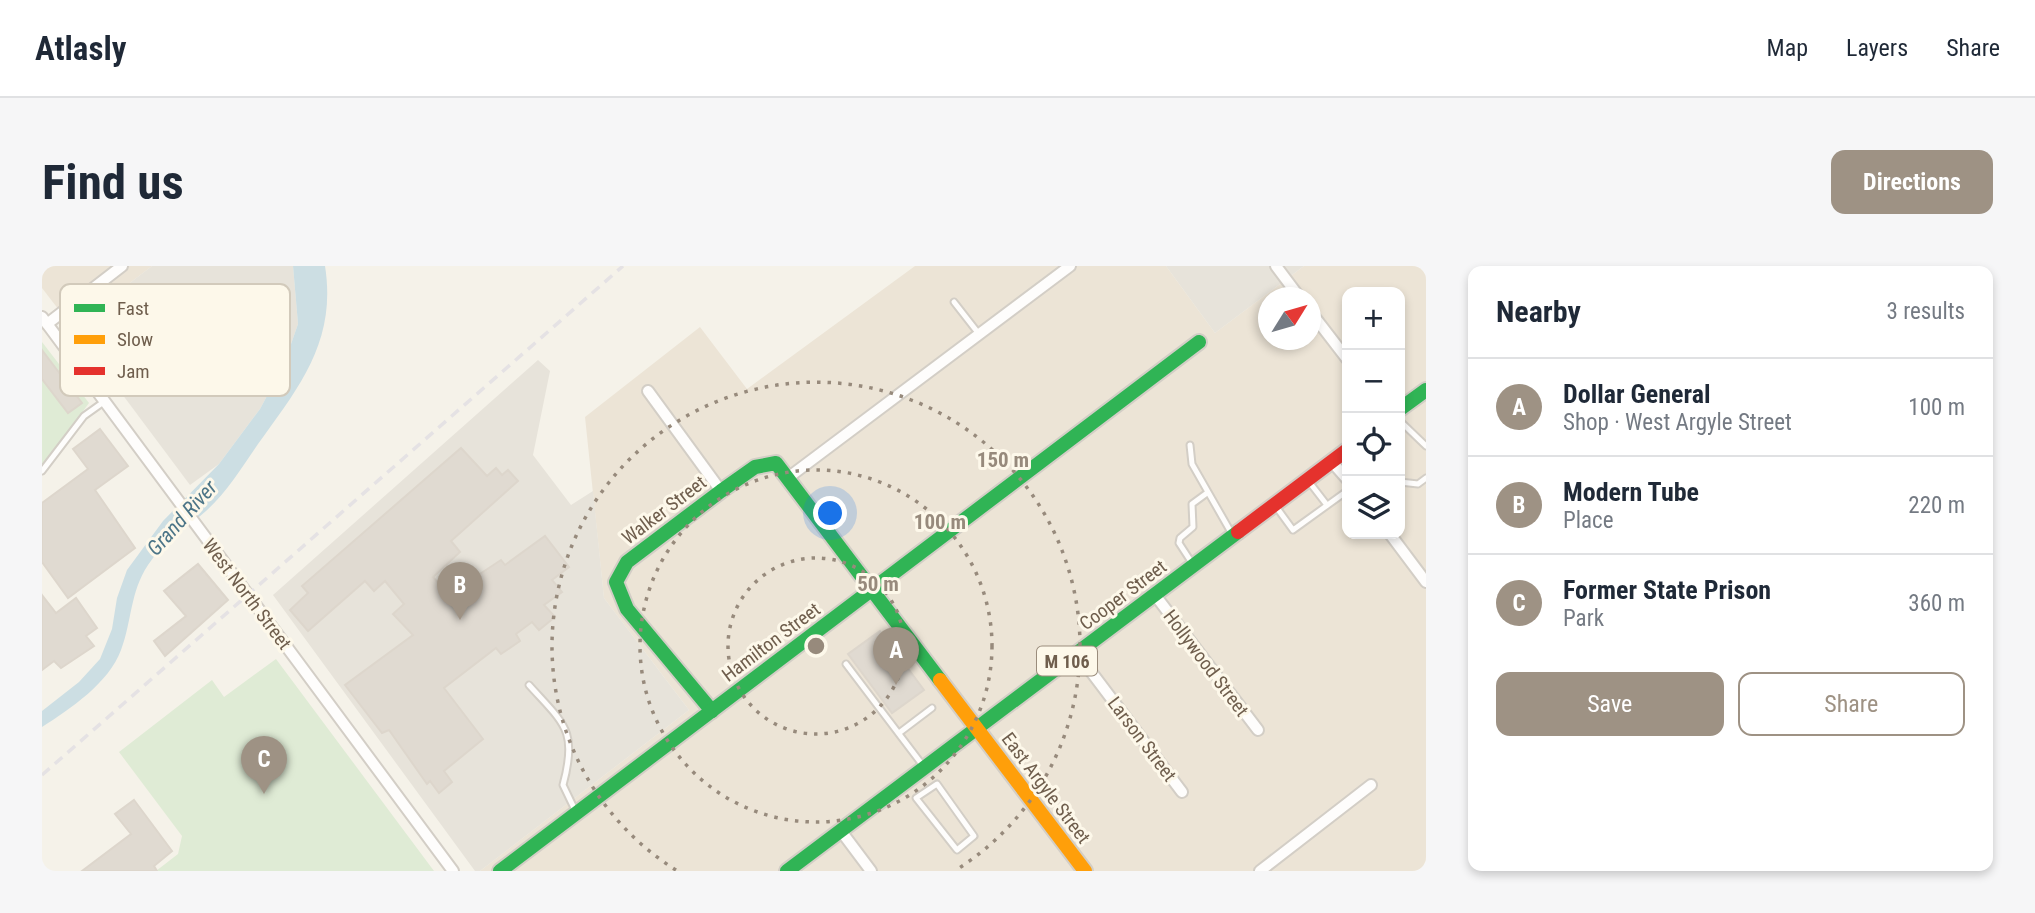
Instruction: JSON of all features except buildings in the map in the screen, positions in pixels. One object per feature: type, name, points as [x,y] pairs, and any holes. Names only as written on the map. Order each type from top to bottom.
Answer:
[{"type":"street","points":[[96,284],[122,266]]},
{"type":"street","points":[[789,477],[1070,266]]},
{"type":"street","points":[[1276,266],[1292,287]]},
{"type":"street","points":[[45,320],[60,309]]},
{"type":"street","name":"West North Street","points":[[45,320],[60,340]]},
{"type":"street","points":[[1321,324],[1342,352]]},
{"type":"street","name":"Hamilton Street","points":[[500,871],[1199,342]]},
{"type":"street","points":[[1405,405],[1426,390]]},
{"type":"street","points":[[648,391],[721,491]]},
{"type":"street","name":"West North Street","points":[[101,396],[453,871]]},
{"type":"street","name":"Cooper Street","points":[[787,871],[1342,454]]},
{"type":"street","points":[[1332,462],[1344,476]]},
{"type":"street","name":"East Argyle Street","points":[[776,463],[1085,871]]},
{"type":"street","name":"Walker Street","points":[[712,711],[627,609],[616,582],[627,562],[721,491],[755,467],[776,463]]},
{"type":"street","points":[[1394,539],[1426,582]]},
{"type":"street","name":"Hollywood Street","points":[[1155,595],[1258,730]]},
{"type":"street","name":"Larson Street","points":[[1074,655],[1086,665],[1182,792]]},
{"type":"street","points":[[1260,871],[1371,785]]},
{"type":"street","points":[[841,831],[871,871]]},
{"type":"lane","points":[[954,302],[979,334]]},
{"type":"lane","points":[[42,471],[84,416],[105,401]]},
{"type":"lane","points":[[1405,426],[1424,443]]},
{"type":"lane","points":[[1190,445],[1192,464],[1234,536]]},
{"type":"lane","points":[[1405,483],[1418,484],[1426,478]]},
{"type":"lane","points":[[1307,480],[1327,505]]},
{"type":"lane","points":[[1194,566],[1184,553],[1180,538],[1193,527],[1192,504],[1207,493]]},
{"type":"lane","points":[[1275,505],[1293,530],[1342,494]]},
{"type":"lane","points":[[846,664],[924,768]]},
{"type":"lane","points":[[529,685],[566,726],[571,756],[563,785],[576,813]]},
{"type":"lane","points":[[898,733],[932,708]]},
{"type":"lane","points":[[910,778],[922,794]]},
{"type":"lane","points":[[937,784],[974,836],[957,850],[916,798],[922,794],[937,784]]},
{"type":"shaded area","points":[[42,266],[152,266],[128,284],[60,284],[60,311],[42,288]]},
{"type":"shaded area","points":[[152,266],[293,266],[298,324],[290,347],[290,284],[128,284]]},
{"type":"shaded area","points":[[915,266],[1166,266],[1215,333],[1258,301],[1258,350],[1321,350],[1321,287],[1276,287],[1304,266],[1426,266],[1426,871],[480,871],[689,710],[604,598],[585,417],[700,327],[747,389]]},
{"type":"shaded area","points":[[1166,266],[1304,266],[1276,287],[1258,287],[1258,301],[1215,333]]},
{"type":"shaded area","points":[[538,360],[550,371],[533,455],[571,505],[593,491],[604,598],[689,710],[480,871],[475,871],[273,595]]},
{"type":"shaded area","points":[[124,396],[267,396],[219,464],[190,485]]},
{"type":"green space","points":[[42,342],[60,365],[60,396],[84,396],[89,403],[42,468]]},
{"type":"green space","points":[[276,659],[434,871],[156,871],[178,854],[182,836],[119,752],[212,680],[224,697]]},
{"type":"water","name":"Grand River","points":[[293,266],[325,266],[325,317],[320,340],[300,382],[221,496],[168,543],[148,565],[134,596],[121,650],[108,673],[76,703],[42,727],[42,711],[79,682],[100,659],[112,629],[117,598],[127,570],[163,521],[219,464],[267,396],[290,396],[290,347],[298,324]]},
{"type":"railway","points":[[42,775],[623,266]]},
{"type":"traffic: fast","points":[[500,871],[1199,342]]},
{"type":"traffic: fast","points":[[1405,405],[1426,390]]},
{"type":"traffic: fast","points":[[712,711],[627,609],[616,582],[627,562],[721,491],[755,467],[776,463],[940,680]]},
{"type":"traffic: fast","points":[[787,871],[1238,532]]},
{"type":"traffic: slow","points":[[940,680],[1085,871]]},
{"type":"traffic: jam","points":[[1238,532],[1342,454]]},
{"type":"place","name":"Modern Tube","points":[[460,620]]},
{"type":"place","name":"Dollar General","points":[[896,685]]},
{"type":"place","name":"Former State Prison","points":[[264,794]]}]
